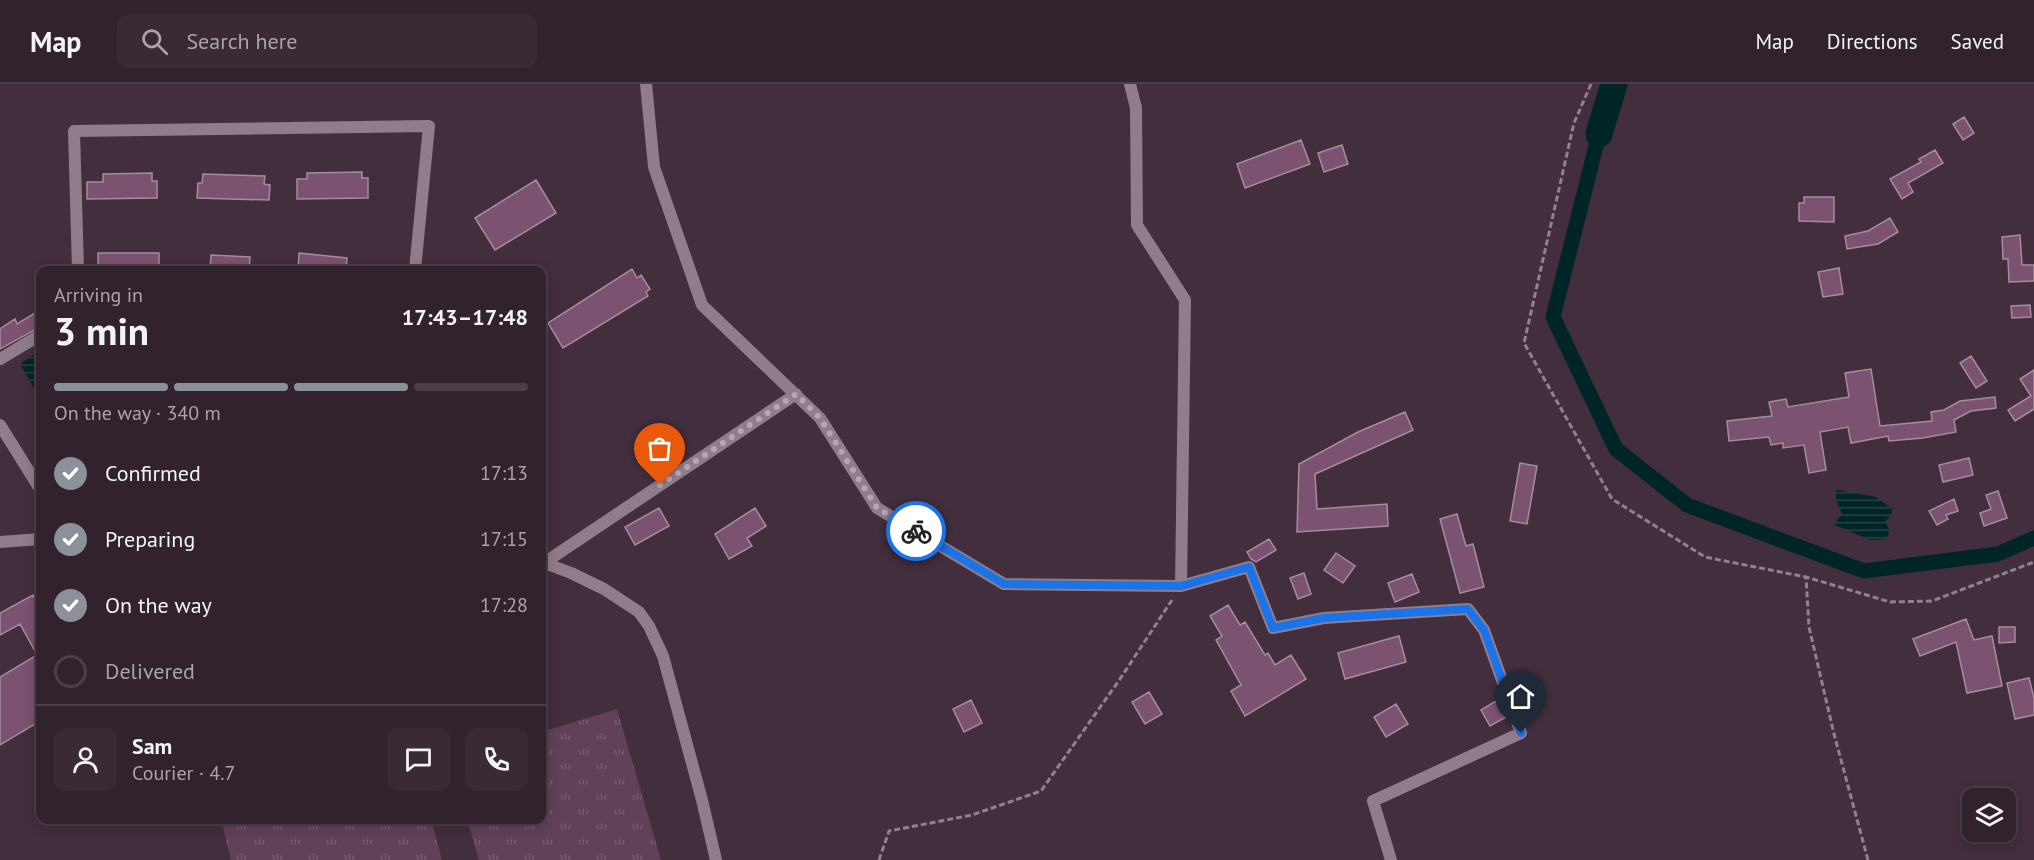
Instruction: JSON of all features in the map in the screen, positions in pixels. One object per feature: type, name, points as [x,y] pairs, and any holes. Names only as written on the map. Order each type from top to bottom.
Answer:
[{"type":"street","points":[[646,84],[654,167],[702,305],[820,418],[877,508],[1004,584],[1181,586],[1249,567],[1273,628],[1324,618],[1468,609],[1484,630],[1521,733],[1373,801],[1391,860]]},
{"type":"street","points":[[1130,84],[1136,108],[1137,225],[1185,300],[1181,586]]},
{"type":"street","points":[[78,266],[74,131],[429,126],[415,266]]},
{"type":"street","points":[[0,359],[36,337]]},
{"type":"street","points":[[546,561],[796,394]]},
{"type":"street","points":[[0,425],[36,483]]},
{"type":"street","points":[[0,542],[36,539]]},
{"type":"street","points":[[546,564],[571,573],[604,590],[639,612],[649,626],[663,657],[716,860]]},
{"type":"path","points":[[1591,84],[1574,123],[1524,343],[1612,499],[1705,557],[1806,577],[1890,602],[1932,601],[2034,562]]},
{"type":"path","points":[[1806,577],[1809,627],[1834,734],[1868,860]]},
{"type":"path","points":[[879,860],[889,831],[972,815],[1041,791],[1120,679],[1181,586]]},
{"type":"green space","points":[[617,709],[661,860],[479,860],[468,824],[546,824],[546,731]]},
{"type":"green space","points":[[222,824],[432,824],[442,860],[231,860]]},
{"type":"shaded area","points":[[36,354],[36,391],[20,364]]},
{"type":"shaded area","points":[[1836,491],[1876,497],[1892,509],[1891,515],[1885,522],[1889,530],[1886,539],[1870,540],[1835,525],[1842,514],[1836,499]]},
{"type":"building","points":[[1964,117],[1974,133],[1963,140],[1953,124]]},
{"type":"building","points":[[1301,140],[1310,164],[1245,188],[1237,164]]},
{"type":"building","points":[[1342,145],[1348,164],[1324,172],[1318,153]]},
{"type":"building","points":[[1935,150],[1943,163],[1908,183],[1913,192],[1902,199],[1890,179],[1921,162],[1919,159]]},
{"type":"building","points":[[362,172],[362,178],[368,178],[368,198],[297,199],[297,179],[307,179],[307,173]]},
{"type":"building","points":[[152,173],[152,181],[157,181],[157,198],[87,199],[87,182],[103,182],[103,174]]},
{"type":"building","points":[[203,174],[265,176],[264,184],[270,185],[269,200],[197,198],[198,183],[202,183]]},
{"type":"building","points":[[536,180],[556,213],[495,250],[475,218]]},
{"type":"building","points":[[1804,197],[1834,197],[1834,222],[1799,221],[1799,203],[1804,203]]},
{"type":"building","points":[[1890,218],[1898,232],[1878,244],[1847,249],[1845,236],[1868,231]]},
{"type":"building","points":[[2020,235],[2022,265],[2034,265],[2034,281],[2009,282],[2008,259],[2003,259],[2002,237]]},
{"type":"building","points":[[98,253],[159,253],[159,266],[98,266]]},
{"type":"building","points":[[299,253],[347,258],[346,266],[298,266]]},
{"type":"building","points":[[211,255],[250,257],[249,266],[210,266]]},
{"type":"building","points":[[1839,268],[1843,294],[1823,297],[1818,272]]},
{"type":"building","points":[[632,269],[637,278],[641,275],[650,289],[646,292],[648,296],[563,348],[548,323]]},
{"type":"building","points":[[2030,305],[2031,317],[2012,318],[2011,306]]},
{"type":"building","points":[[36,312],[36,329],[0,349],[0,329],[15,319],[17,324]]},
{"type":"building","points":[[1971,356],[1987,381],[1976,388],[1960,363]]},
{"type":"building","points":[[1871,369],[1880,426],[1932,421],[1931,412],[1944,410],[1960,401],[1995,397],[1996,408],[1971,411],[1954,420],[1956,432],[1923,438],[1889,441],[1888,436],[1851,443],[1848,427],[1820,432],[1826,470],[1809,473],[1804,445],[1783,448],[1783,443],[1771,445],[1769,437],[1729,441],[1727,421],[1772,416],[1769,402],[1786,399],[1788,407],[1849,397],[1845,373]]},
{"type":"building","points":[[2034,370],[2034,409],[2015,421],[2008,410],[2031,396],[2020,379]]},
{"type":"building","points":[[1405,412],[1413,430],[1315,474],[1317,509],[1387,504],[1388,526],[1297,532],[1299,464],[1358,432]]},
{"type":"building","points":[[1969,458],[1973,475],[1943,482],[1939,465]]},
{"type":"building","points":[[1520,463],[1537,466],[1527,524],[1510,521]]},
{"type":"building","points":[[1998,491],[2007,518],[1984,526],[1980,513],[1991,509],[1986,495]]},
{"type":"building","points":[[1954,499],[1958,511],[1946,515],[1948,519],[1937,525],[1929,511]]},
{"type":"building","points":[[659,508],[669,526],[635,545],[625,527]]},
{"type":"building","points":[[755,508],[766,526],[747,538],[752,546],[729,559],[715,534]]},
{"type":"building","points":[[1457,514],[1466,546],[1473,544],[1484,587],[1460,593],[1440,519]]},
{"type":"building","points":[[1269,539],[1276,550],[1256,562],[1251,559],[1247,552]]},
{"type":"building","points":[[1336,553],[1355,566],[1343,583],[1324,570]]},
{"type":"building","points":[[1304,573],[1311,594],[1298,599],[1290,578]]},
{"type":"building","points":[[1412,574],[1419,592],[1395,602],[1388,583]]},
{"type":"building","points":[[33,595],[36,601],[36,653],[20,624],[0,635],[0,613]]},
{"type":"building","points":[[1228,605],[1240,625],[1245,622],[1265,655],[1268,653],[1275,665],[1291,655],[1306,679],[1245,716],[1231,691],[1241,685],[1216,640],[1222,636],[1210,616]]},
{"type":"building","points":[[1966,619],[1974,640],[1992,636],[2002,686],[1967,693],[1956,642],[1920,656],[1913,639]]},
{"type":"building","points":[[1999,627],[2015,627],[2015,642],[1999,643]]},
{"type":"building","points":[[1399,636],[1406,662],[1345,679],[1338,653]]},
{"type":"building","points":[[36,656],[36,723],[0,745],[0,677]]},
{"type":"building","points":[[2029,678],[2034,698],[2034,715],[2015,719],[2007,683]]},
{"type":"building","points":[[1149,692],[1162,714],[1145,724],[1132,702]]},
{"type":"building","points":[[971,700],[982,723],[964,732],[953,709]]},
{"type":"building","points":[[1496,701],[1506,717],[1490,726],[1481,710]]},
{"type":"building","points":[[1396,704],[1408,724],[1386,737],[1374,717]]},
{"type":"waterway","points":[[1599,134],[1614,84]]},
{"type":"waterway","points":[[1599,134],[1553,317],[1616,449],[1687,505],[1864,571],[1998,554],[2034,538]]},
{"type":"way so far","points":[[660,485],[796,394],[820,418],[877,508],[916,531]]},
{"type":"route","points":[[916,531],[1004,584],[1181,586],[1249,567],[1273,628],[1324,618],[1468,609],[1484,630],[1521,733]]}]
